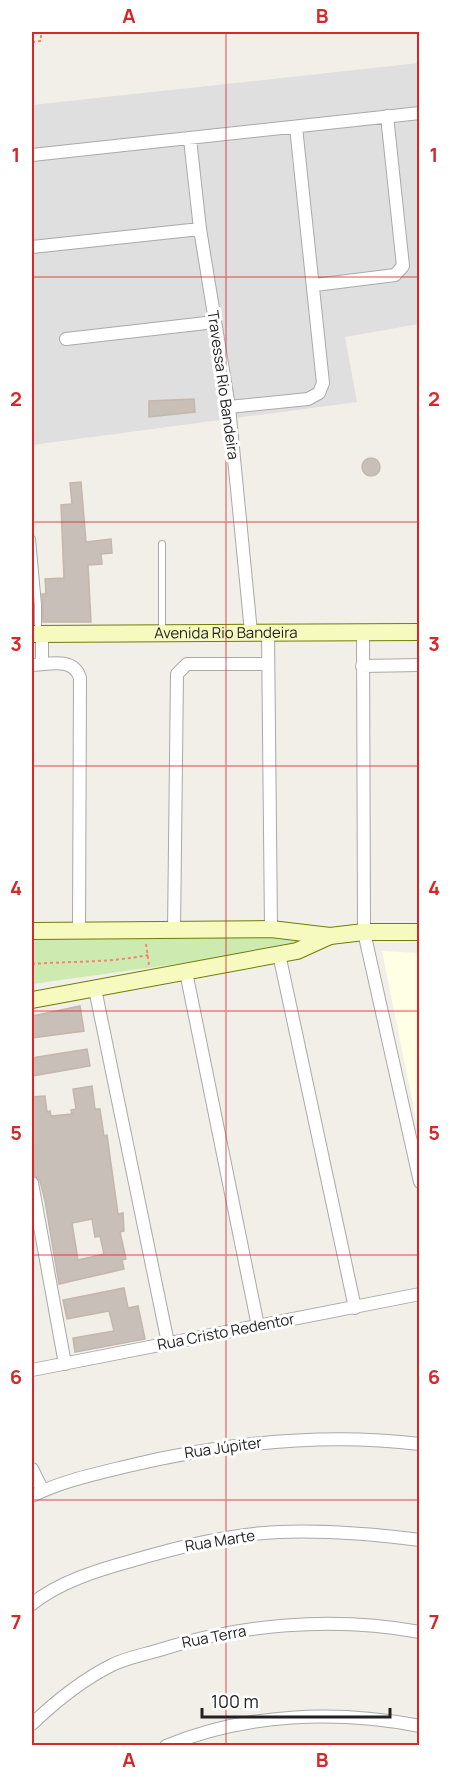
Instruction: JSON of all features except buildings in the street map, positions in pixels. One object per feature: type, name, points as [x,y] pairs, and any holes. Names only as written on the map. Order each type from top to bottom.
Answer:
[{"type":"street","points":[[32,154],[420,113]]},
{"type":"street","points":[[315,285],[395,275],[403,266],[387,116]]},
{"type":"street","points":[[229,407],[308,399],[318,393],[323,383],[315,285],[296,127]]},
{"type":"street","name":"Travessa Rio Bandeira","points":[[190,139],[200,229],[229,407],[251,632]]},
{"type":"street","points":[[32,246],[200,229]]},
{"type":"street","points":[[66,339],[215,322]]},
{"type":"street","points":[[268,632],[271,929]]},
{"type":"street","points":[[363,632],[364,932],[420,1182]]},
{"type":"street","name":"Avenida Rio Bandeira","points":[[37,634],[420,632]]},
{"type":"street","points":[[37,634],[37,665],[68,663],[75,668],[80,678],[79,932]]},
{"type":"street","points":[[174,932],[177,674],[188,664],[268,664]]},
{"type":"street","points":[[362,666],[420,665]]},
{"type":"street","points":[[32,931],[174,932],[271,929],[330,936],[364,932],[420,932]]},
{"type":"street","points":[[249,930],[256,936],[258,944],[253,959]]},
{"type":"street","points":[[32,1000],[297,951],[330,936]]},
{"type":"street","points":[[279,954],[355,1308]]},
{"type":"street","points":[[186,972],[258,1326]]},
{"type":"street","points":[[95,989],[168,1344]]},
{"type":"street","points":[[32,1183],[65,1364]]},
{"type":"street","name":"Rua Cristo Redentor","points":[[32,1370],[420,1294]]},
{"type":"street","name":"Rua Júpiter","points":[[37,1493],[82,1477],[177,1455],[285,1440],[372,1438],[420,1444]]},
{"type":"street","points":[[32,1469],[37,1493]]},
{"type":"street","name":"Rua Marte","points":[[32,1604],[40,1597],[96,1570],[180,1547],[277,1532],[375,1534],[420,1540]]},
{"type":"street","name":"Rua Terra","points":[[32,1725],[59,1698],[113,1664],[203,1636],[290,1625],[381,1625],[420,1632]]},
{"type":"street","points":[[166,1746],[207,1732],[256,1721],[305,1716],[383,1719],[420,1726]]},
{"type":"lane","points":[[32,539],[38,605],[37,634]]},
{"type":"lane","points":[[162,544],[162,633]]},
{"type":"path","points":[[32,42],[41,41],[41,32]]},
{"type":"path","points":[[145,937],[150,971]]},
{"type":"path","points":[[32,964],[75,960],[117,961],[148,955]]},
{"type":"shaded area","points":[[419,63],[419,324],[345,337],[357,402],[32,445],[32,105]]},
{"type":"shaded area","points":[[382,951],[419,953],[419,1134]]},
{"type":"green space","points":[[32,931],[354,935],[277,950],[32,984]]}]
